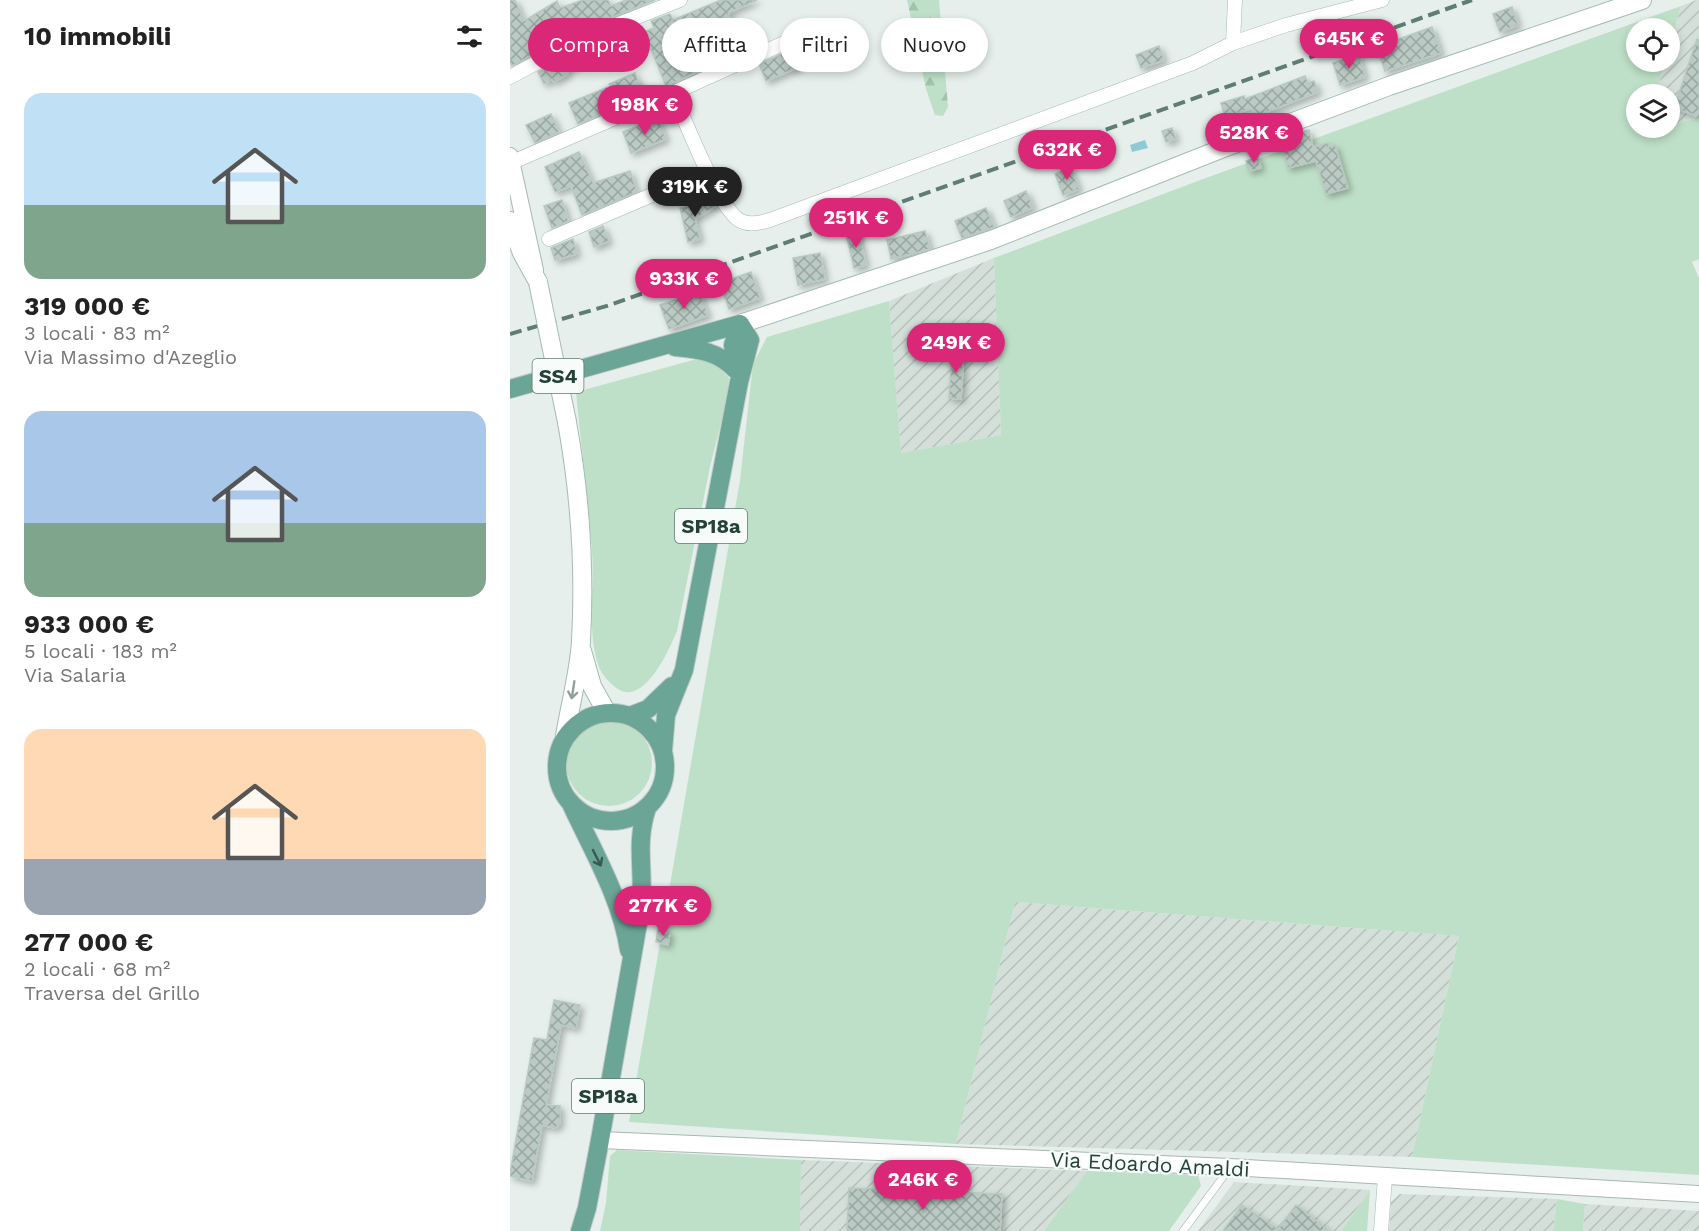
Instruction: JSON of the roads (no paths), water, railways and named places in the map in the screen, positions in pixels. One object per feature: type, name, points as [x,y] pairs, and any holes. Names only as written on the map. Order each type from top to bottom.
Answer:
[{"type":"main road","name":"SS4","points":[[510,389],[777,313],[992,240],[1221,149],[1389,86],[1642,0]]},
{"type":"main road","points":[[510,221],[522,253],[538,282],[567,422],[580,521],[581,644],[565,736],[558,753],[556,772],[561,790],[571,805],[585,815],[600,821],[617,822],[633,817],[647,808],[657,796],[663,782],[665,766],[663,751],[656,736],[644,724],[630,716],[607,713],[591,716],[576,724],[565,736]]},
{"type":"main road","points":[[738,376],[750,340],[761,326],[777,313]]},
{"type":"main road","points":[[740,324],[750,340]]},
{"type":"main road","points":[[738,376],[733,345],[740,324]]},
{"type":"main road","points":[[664,346],[710,352],[727,361],[738,376]]},
{"type":"main road","name":"SP18a","points":[[663,751],[666,715],[684,670],[738,376]]},
{"type":"main road","points":[[581,644],[592,686],[607,713]]},
{"type":"main road","name":"SP18a","points":[[630,716],[639,714],[655,704],[684,670]]},
{"type":"main road","name":"SP18a","points":[[571,805],[616,896],[623,917],[631,960]]},
{"type":"main road","name":"SP18a","points":[[580,1231],[587,1208],[600,1140],[642,901],[639,847],[647,808]]},
{"type":"street","points":[[510,77],[583,38],[680,0]]},
{"type":"street","points":[[1233,43],[1235,0]]},
{"type":"street","points":[[673,93],[726,206],[737,219],[751,223],[770,220],[1193,63],[1233,43],[1303,20],[1382,0]]},
{"type":"street","points":[[538,282],[510,161],[673,93],[780,45]]},
{"type":"street","points":[[549,239],[708,171]]},
{"type":"street","name":"Via Edoardo Amaldi","points":[[600,1140],[1230,1167],[1699,1194]]},
{"type":"street","points":[[1381,1231],[1385,1177]]},
{"type":"lane","points":[[1184,1231],[1230,1167]]},
{"type":"water","points":[[1145,140],[1148,148],[1132,152],[1130,145]]},
{"type":"railway","points":[[510,334],[610,305],[1472,0]]}]
